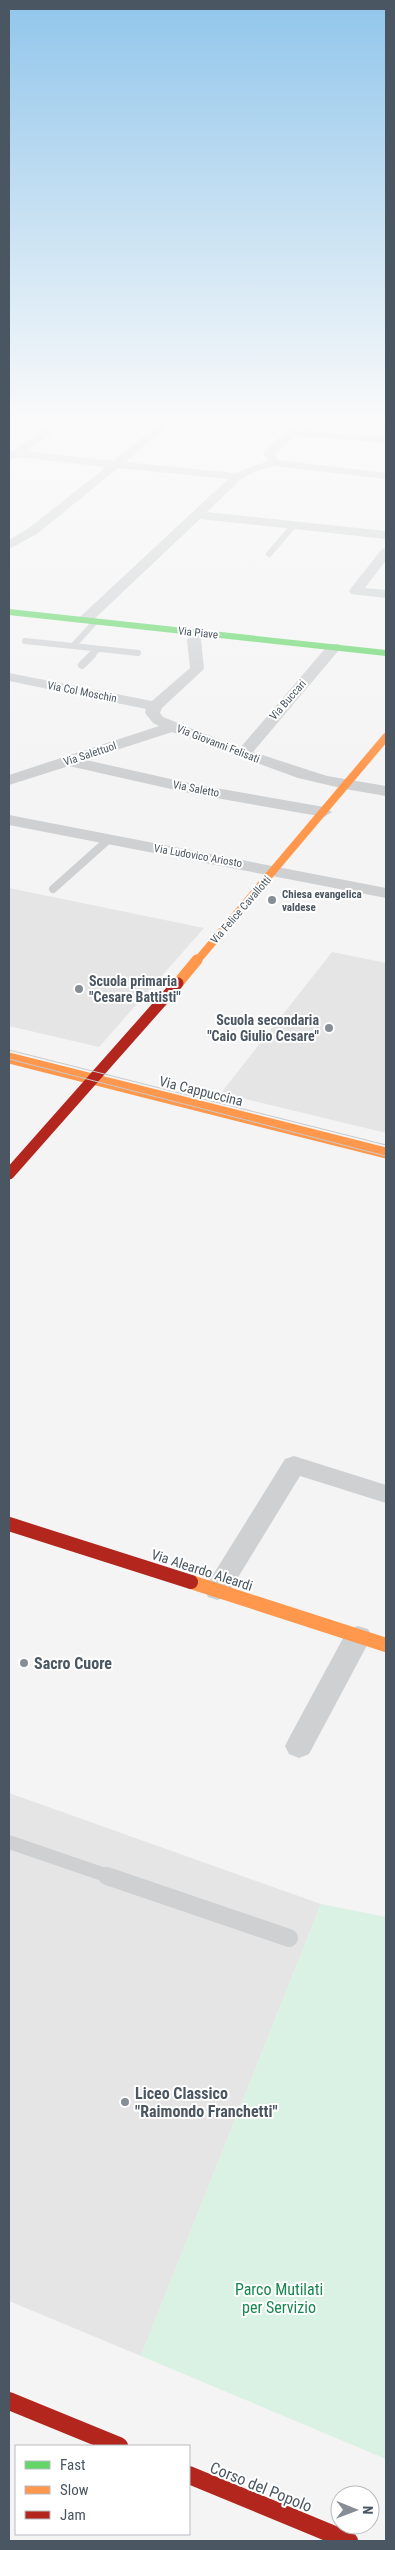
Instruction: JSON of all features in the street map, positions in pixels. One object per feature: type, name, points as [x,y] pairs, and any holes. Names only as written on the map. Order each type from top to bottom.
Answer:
[{"type":"street","points":[[90,621],[173,540]]},
{"type":"street","points":[[386,552],[356,591],[386,594]]},
{"type":"street","name":"Via Piave","points":[[9,612],[386,653]]},
{"type":"street","points":[[155,706],[197,669],[194,640],[200,633]]},
{"type":"street","name":"Via Buccari","points":[[242,754],[334,647]]},
{"type":"street","name":"Via Col Moschin","points":[[9,677],[155,706]]},
{"type":"street","name":"Via Giovanni Felisati","points":[[155,706],[152,713],[158,720],[242,754],[314,778],[346,786],[386,791]]},
{"type":"street","name":"Via Salettuol","points":[[9,780],[172,727]]},
{"type":"street","name":"Via Felice Cavallotti","points":[[9,1174],[275,871],[386,737]]},
{"type":"street","name":"Via Saletto","points":[[69,761],[193,788],[324,812]]},
{"type":"street","name":"Via Ludovico Ariosto","points":[[9,820],[386,893]]},
{"type":"street","name":"Via Cappuccina","points":[[9,1058],[386,1153]]},
{"type":"street","points":[[217,1590],[294,1465],[386,1494]]},
{"type":"street","name":"Via Aleardo Aleardi","points":[[9,1524],[386,1645]]},
{"type":"street","points":[[299,1746],[358,1636]]},
{"type":"street","points":[[9,2401],[117,2445]]},
{"type":"street","name":"Corso del Popolo","points":[[190,2475],[349,2541]]},
{"type":"lane","points":[[269,554],[281,540]]},
{"type":"lane","points":[[73,646],[90,621]]},
{"type":"lane","points":[[25,641],[138,653]]},
{"type":"lane","points":[[82,665],[98,649]]},
{"type":"lane","points":[[53,890],[108,840]]},
{"type":"lane","points":[[9,1842],[289,1938]]},
{"type":"shaded area","name":"Scuola primaria \"Cesare Battisti\"","points":[[9,888],[204,928],[99,1047],[9,1026]]},
{"type":"shaded area","name":"Scuola secondaria \"Caio Giulio Cesare\"","points":[[332,952],[386,963],[386,1133],[221,1093]]},
{"type":"shaded area","name":"Liceo Classico \"Raimondo Franchetti\"","points":[[9,1793],[321,1904],[141,2356],[9,2301]]},
{"type":"green space","name":"Parco Mutilati per Servizio","points":[[321,1904],[386,1917],[386,2459],[141,2356]]},
{"type":"tram line","points":[[9,1050],[386,1145]]},
{"type":"tram line","points":[[9,1059],[386,1156]]},
{"type":"traffic: fast","points":[[9,612],[386,653]]},
{"type":"traffic: slow","points":[[178,983],[386,737]]},
{"type":"traffic: slow","points":[[9,1058],[386,1153]]},
{"type":"traffic: slow","points":[[191,1582],[386,1645]]},
{"type":"traffic: jam","points":[[9,1174],[178,983]]},
{"type":"traffic: jam","points":[[9,1524],[191,1582]]},
{"type":"traffic: jam","points":[[9,2401],[117,2445]]},
{"type":"traffic: jam","points":[[190,2475],[349,2541]]},
{"type":"place","name":"Chiesa evangelica valdese","points":[[272,900]]},
{"type":"place","name":"Scuola primaria \"Cesare Battisti\"","points":[[79,989]]},
{"type":"place","name":"Scuola secondaria \"Caio Giulio Cesare\"","points":[[329,1028]]},
{"type":"place","name":"Sacro Cuore","points":[[24,1663]]},
{"type":"place","name":"Liceo Classico \"Raimondo Franchetti\"","points":[[125,2102]]}]
